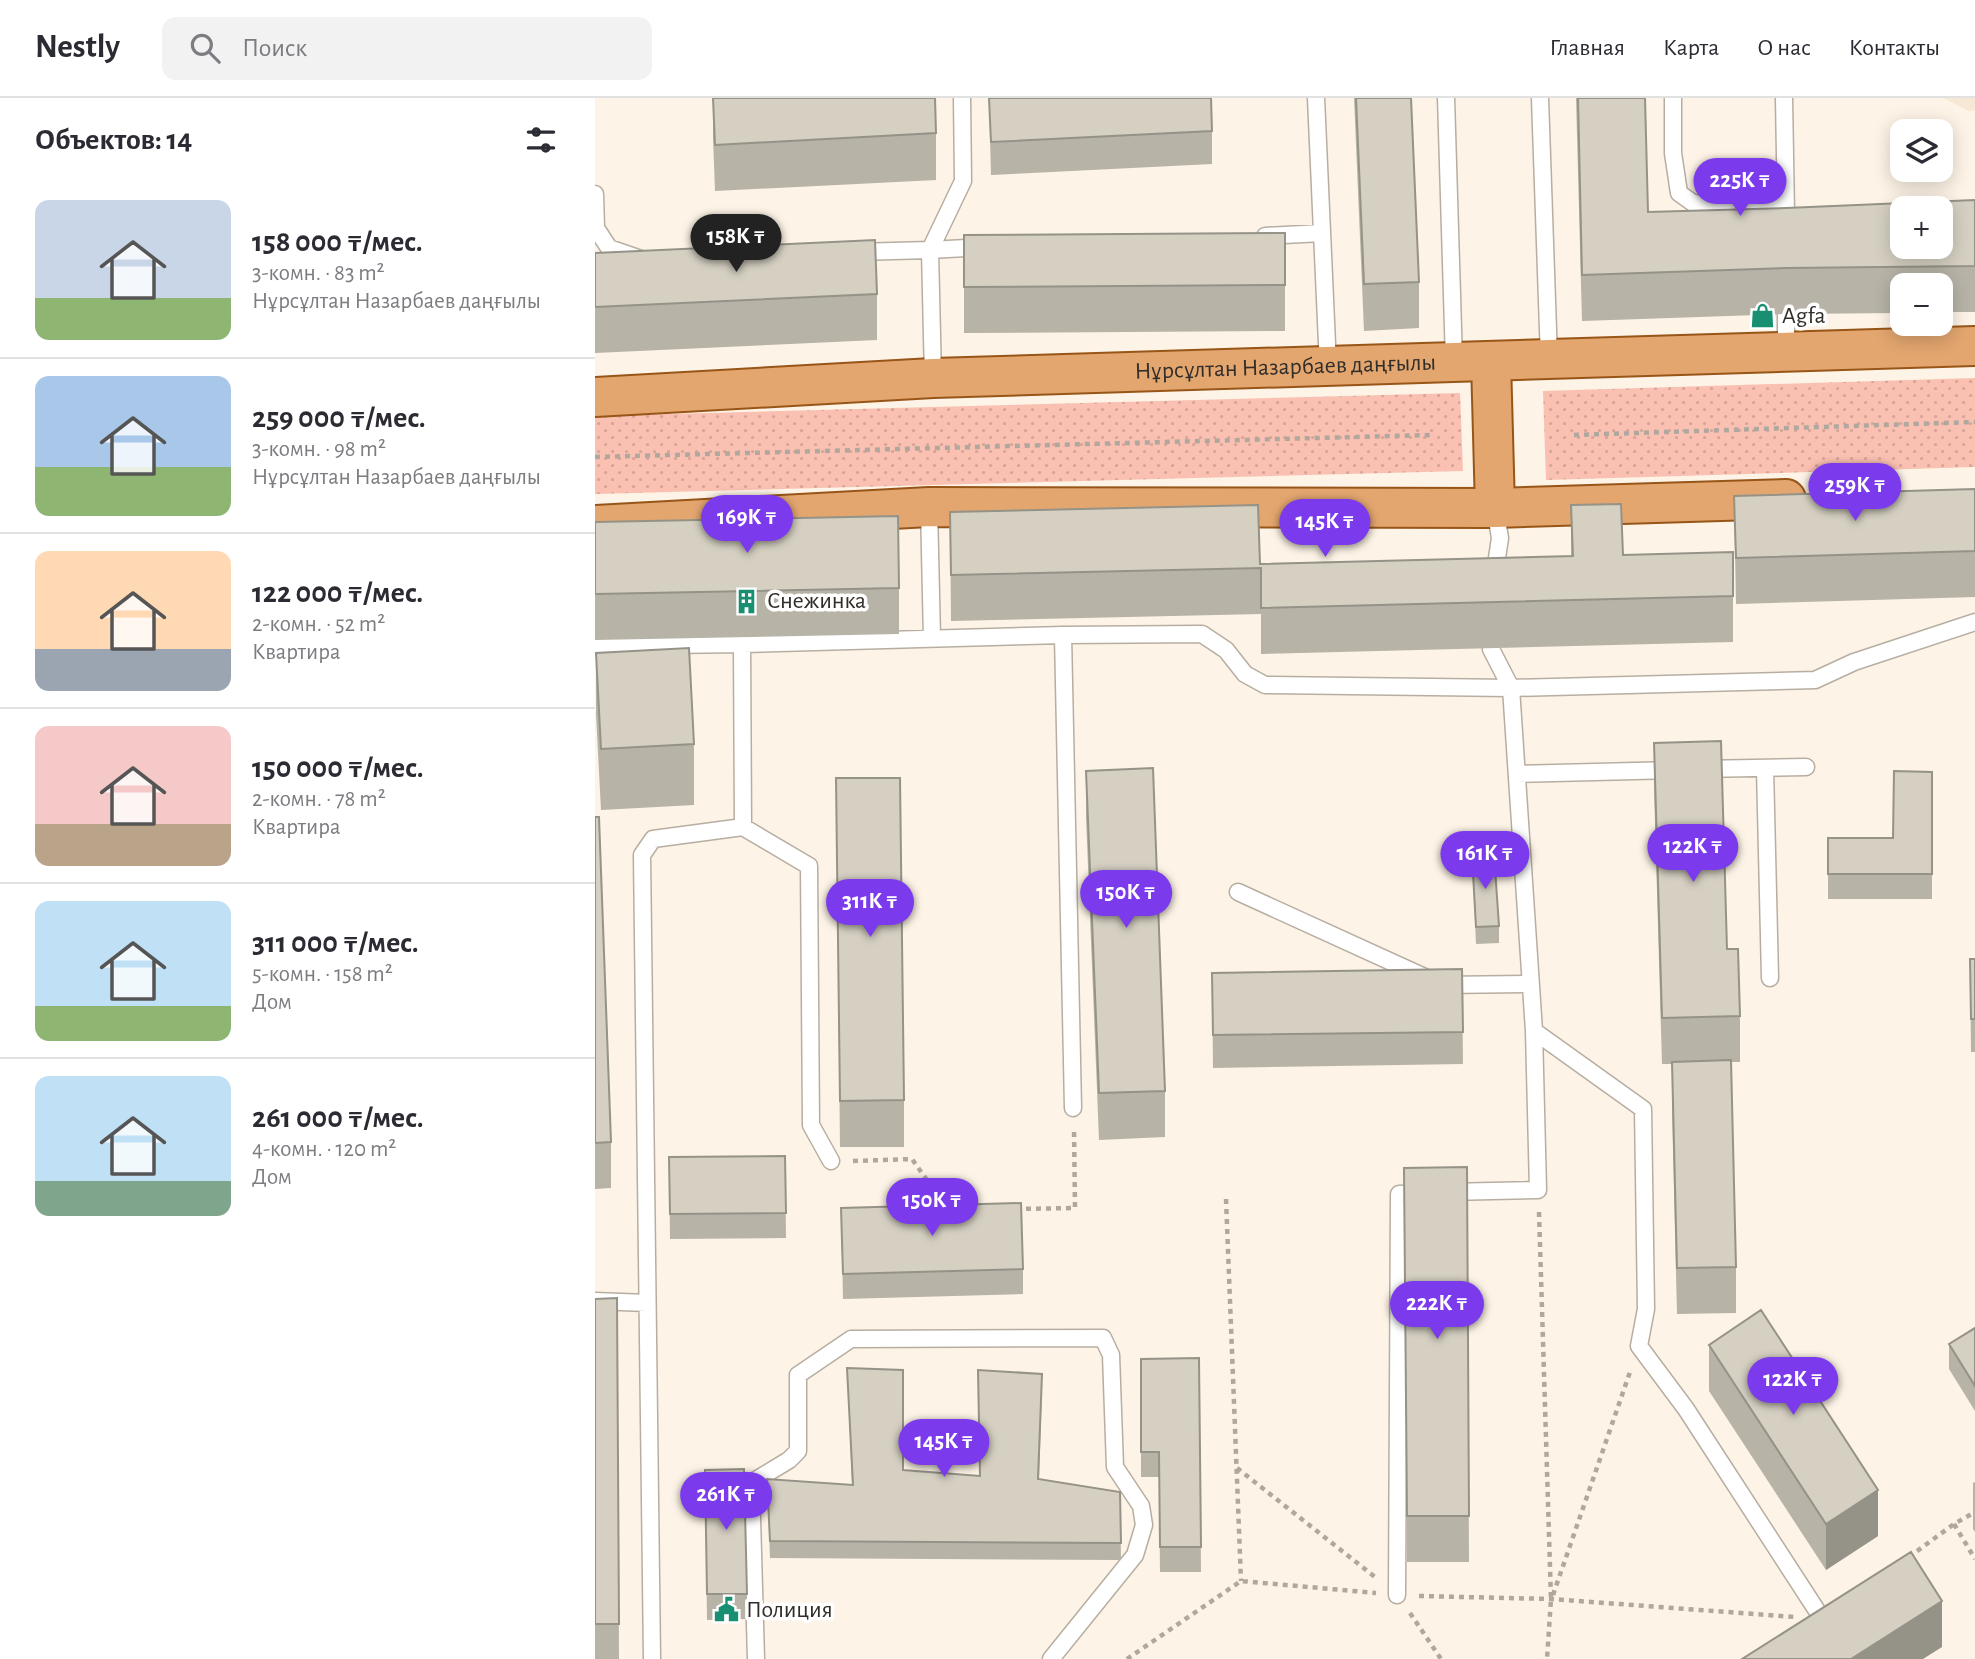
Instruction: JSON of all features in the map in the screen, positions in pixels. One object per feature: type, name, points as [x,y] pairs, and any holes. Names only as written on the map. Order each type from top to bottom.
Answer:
[{"type":"main road","name":"Нұрсұлтан Назарбаев даңғылы","points":[[595,397],[933,378],[1975,346]]},
{"type":"main road","points":[[1473,361],[1495,508]]},
{"type":"main road","points":[[595,525],[929,507],[1495,508],[1822,499]]},
{"type":"lane","points":[[933,378],[930,250],[964,181],[963,98]]},
{"type":"lane","points":[[1316,98],[1328,366]]},
{"type":"lane","points":[[1446,98],[1473,361]]},
{"type":"lane","points":[[1540,98],[1549,359]]},
{"type":"lane","points":[[1673,98],[1673,153],[1679,193],[1693,203],[1727,207],[1785,204]]},
{"type":"lane","points":[[1784,98],[1785,204],[1790,227]]},
{"type":"lane","points":[[595,194],[596,228],[609,248],[646,260],[660,260]]},
{"type":"lane","points":[[1254,236],[1322,233]]},
{"type":"lane","points":[[835,253],[997,247]]},
{"type":"lane","points":[[1786,314],[1786,352]]},
{"type":"lane","points":[[929,507],[932,638]]},
{"type":"lane","points":[[1492,591],[1500,538],[1495,508]]},
{"type":"lane","points":[[595,646],[1202,634],[1226,650],[1245,674],[1265,685],[1511,688],[1815,680],[1854,662],[1975,622]]},
{"type":"lane","points":[[1063,635],[1073,1108]]},
{"type":"lane","points":[[742,644],[743,827]]},
{"type":"lane","points":[[1397,1595],[1399,1194],[1538,1190],[1534,1031],[1511,688],[1491,649]]},
{"type":"lane","points":[[1517,774],[1806,767]]},
{"type":"lane","points":[[1765,768],[1770,978]]},
{"type":"lane","points":[[652,1659],[642,855],[653,839],[743,827],[809,866],[811,1125],[831,1161]]},
{"type":"lane","points":[[1238,892],[1442,985],[1531,984]]},
{"type":"lane","points":[[1534,1031],[1643,1109],[1646,1309],[1639,1346],[1686,1409],[1823,1619],[1802,1633]]},
{"type":"lane","points":[[595,1301],[647,1303]]},
{"type":"lane","points":[[756,1659],[751,1483],[789,1460],[798,1451],[798,1375],[851,1339],[1103,1338],[1111,1355],[1115,1467],[1141,1506],[1144,1525],[1135,1555],[1051,1659]]},
{"type":"path","points":[[1574,435],[1975,422]]},
{"type":"path","points":[[595,457],[1431,435]]},
{"type":"path","points":[[1014,1209],[1075,1208],[1073,1108]]},
{"type":"path","points":[[831,1161],[912,1159],[948,1210]]},
{"type":"path","points":[[1538,1190],[1551,1600],[1548,1659]]},
{"type":"path","points":[[1226,1199],[1241,1581]]},
{"type":"path","points":[[1551,1600],[1639,1346]]},
{"type":"path","points":[[1237,1468],[1397,1595],[1441,1659]]},
{"type":"path","points":[[1899,1564],[1975,1512]]},
{"type":"path","points":[[1954,1524],[1975,1559]]},
{"type":"path","points":[[1127,1659],[1241,1581],[1397,1595],[1551,1600],[1823,1619]]},
{"type":"shaded area","points":[[1943,98],[1975,98],[1975,110],[1969,111]]},
{"type":"shaded area","points":[[1975,378],[1975,467],[1546,480],[1543,391]]},
{"type":"shaded area","points":[[1460,393],[1463,471],[595,494],[595,416]]},
{"type":"building","points":[[713,98],[935,98],[936,133],[715,145]]},
{"type":"building","points":[[989,98],[1211,98],[1212,131],[991,142]]},
{"type":"building","points":[[1356,98],[1411,98],[1419,282],[1364,284]]},
{"type":"building","points":[[1578,98],[1645,98],[1648,212],[1890,204],[1890,259],[1953,259],[1953,201],[1975,200],[1975,266],[1786,268],[1582,275]]},
{"type":"building","points":[[1285,233],[1285,285],[964,287],[964,235]]},
{"type":"building","points":[[875,240],[877,294],[595,307],[595,253]]},
{"type":"building","points":[[1975,489],[1975,551],[1736,558],[1734,496]]},
{"type":"building","points":[[1621,504],[1623,555],[1733,552],[1733,596],[1261,608],[1261,568],[951,575],[950,512],[1258,505],[1260,564],[1573,556],[1571,505]]},
{"type":"building","points":[[898,516],[899,588],[595,594],[595,522]]},
{"type":"building","points":[[689,648],[694,744],[601,749],[596,653]]},
{"type":"building","points":[[1721,741],[1727,949],[1738,949],[1740,1016],[1662,1018],[1654,743]]},
{"type":"building","points":[[1153,768],[1165,1091],[1099,1093],[1086,771]]},
{"type":"building","points":[[1894,771],[1932,772],[1932,874],[1828,874],[1828,838],[1893,838]]},
{"type":"building","points":[[836,778],[900,778],[904,1100],[840,1101]]},
{"type":"building","points":[[595,817],[599,817],[611,1142],[595,1143]]},
{"type":"building","points":[[1494,854],[1499,926],[1476,927],[1472,855]]},
{"type":"building","points":[[1970,959],[1975,959],[1975,1019],[1971,1019]]},
{"type":"building","points":[[1462,969],[1463,1032],[1213,1035],[1212,973]]},
{"type":"building","points":[[1731,1060],[1736,1267],[1677,1268],[1672,1062]]},
{"type":"building","points":[[785,1156],[786,1213],[670,1214],[669,1157]]},
{"type":"building","points":[[1467,1167],[1469,1516],[1407,1516],[1404,1168]]},
{"type":"building","points":[[1021,1203],[1023,1269],[843,1274],[841,1208]]},
{"type":"building","points":[[617,1298],[619,1624],[595,1624],[595,1299]]},
{"type":"building","points":[[1761,1310],[1878,1490],[1826,1524],[1709,1345]]},
{"type":"building","points":[[1975,1328],[1975,1386],[1949,1344]]},
{"type":"building","points":[[1199,1358],[1201,1547],[1160,1547],[1159,1452],[1141,1452],[1141,1359]]},
{"type":"building","points":[[847,1368],[903,1370],[903,1470],[980,1476],[978,1370],[1042,1374],[1038,1479],[1120,1492],[1121,1543],[770,1541],[767,1479],[853,1485]]},
{"type":"building","points":[[744,1469],[747,1594],[707,1594],[705,1470]]},
{"type":"building","points":[[1911,1552],[1942,1601],[1851,1659],[1742,1659]]},
{"type":"place","name":"Agfa","points":[[1762,316]]},
{"type":"place","name":"Снежинка","points":[[747,601]]},
{"type":"place","name":"Полиция","points":[[726,1610]]}]
